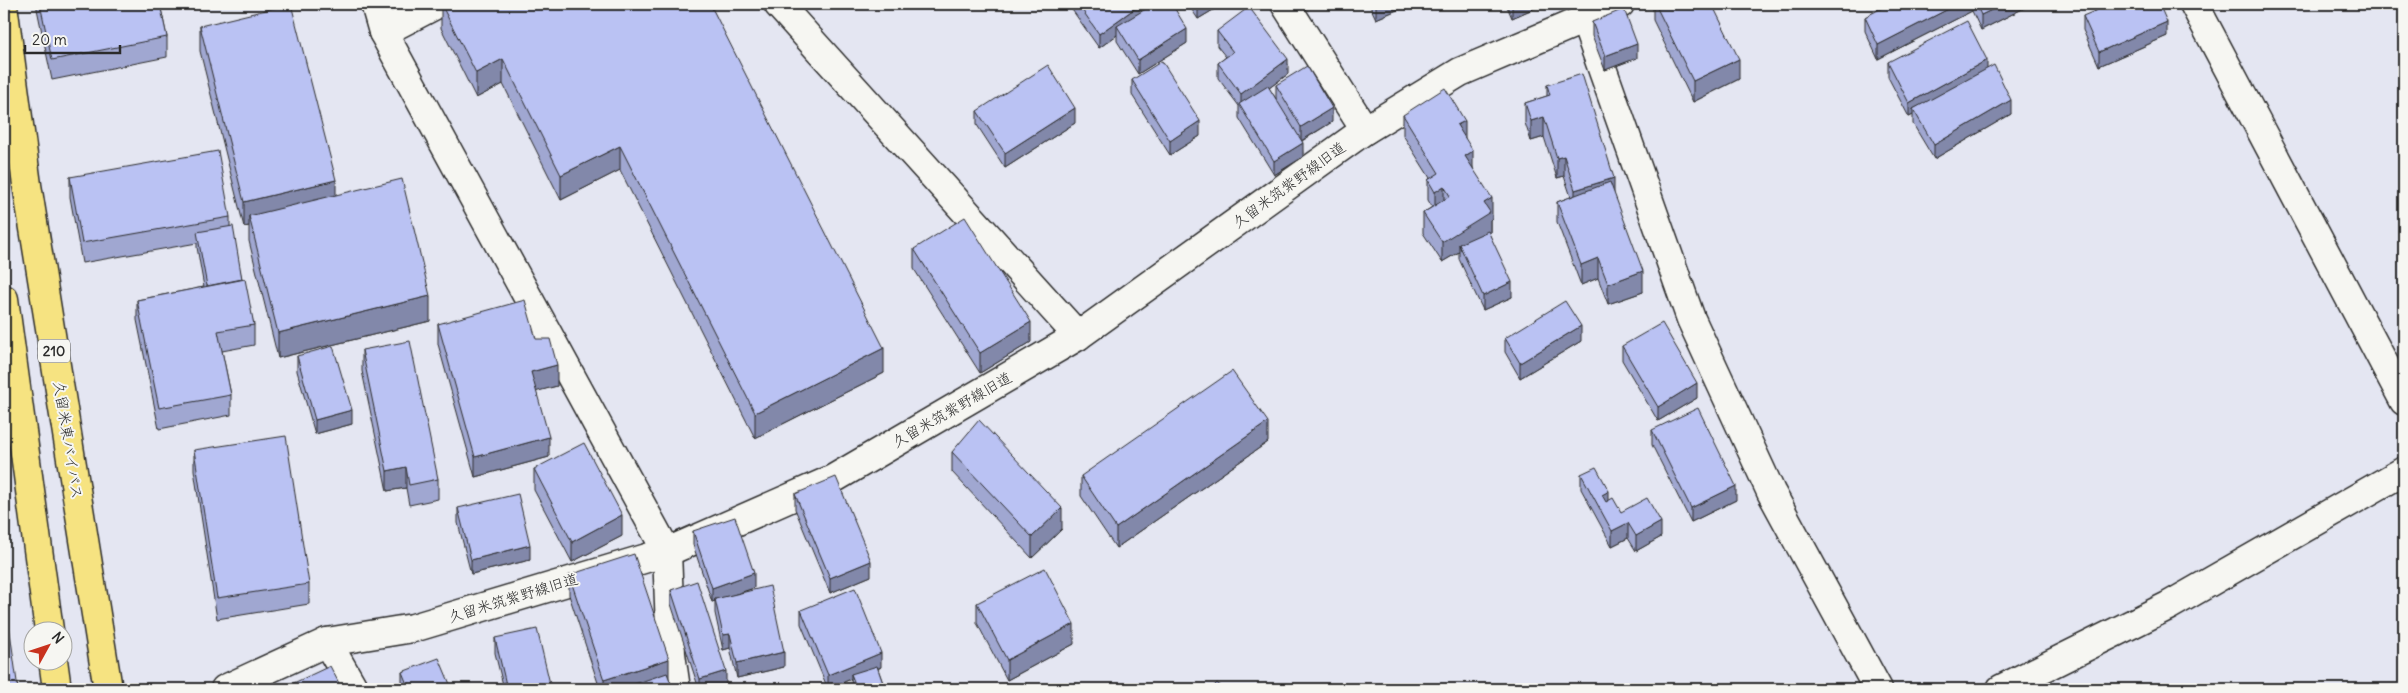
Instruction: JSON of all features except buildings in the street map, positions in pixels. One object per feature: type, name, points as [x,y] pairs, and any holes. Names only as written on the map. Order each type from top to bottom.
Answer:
[{"type":"highway","name":"久留米東バイパス","points":[[4,12],[28,185],[108,689]]},
{"type":"highway","points":[[4,299],[48,620]]},
{"type":"highway","points":[[54,670],[57,689]]},
{"type":"street","points":[[375,4],[383,32],[667,552],[671,654],[676,689]]},
{"type":"street","points":[[383,32],[437,4]]},
{"type":"street","points":[[778,4],[1078,336]]},
{"type":"street","points":[[1285,4],[1365,130]]},
{"type":"street","name":"久留米筑紫野線旧道","points":[[225,689],[327,642],[413,628],[667,552],[833,479],[1078,336],[1365,130],[1460,72],[1620,4]]},
{"type":"street","points":[[2194,4],[2404,401]]},
{"type":"street","points":[[1586,20],[1691,319],[1771,492],[1878,689]]},
{"type":"street","points":[[2001,689],[2168,606],[2404,471]]},
{"type":"street","points":[[327,642],[354,689]]}]
